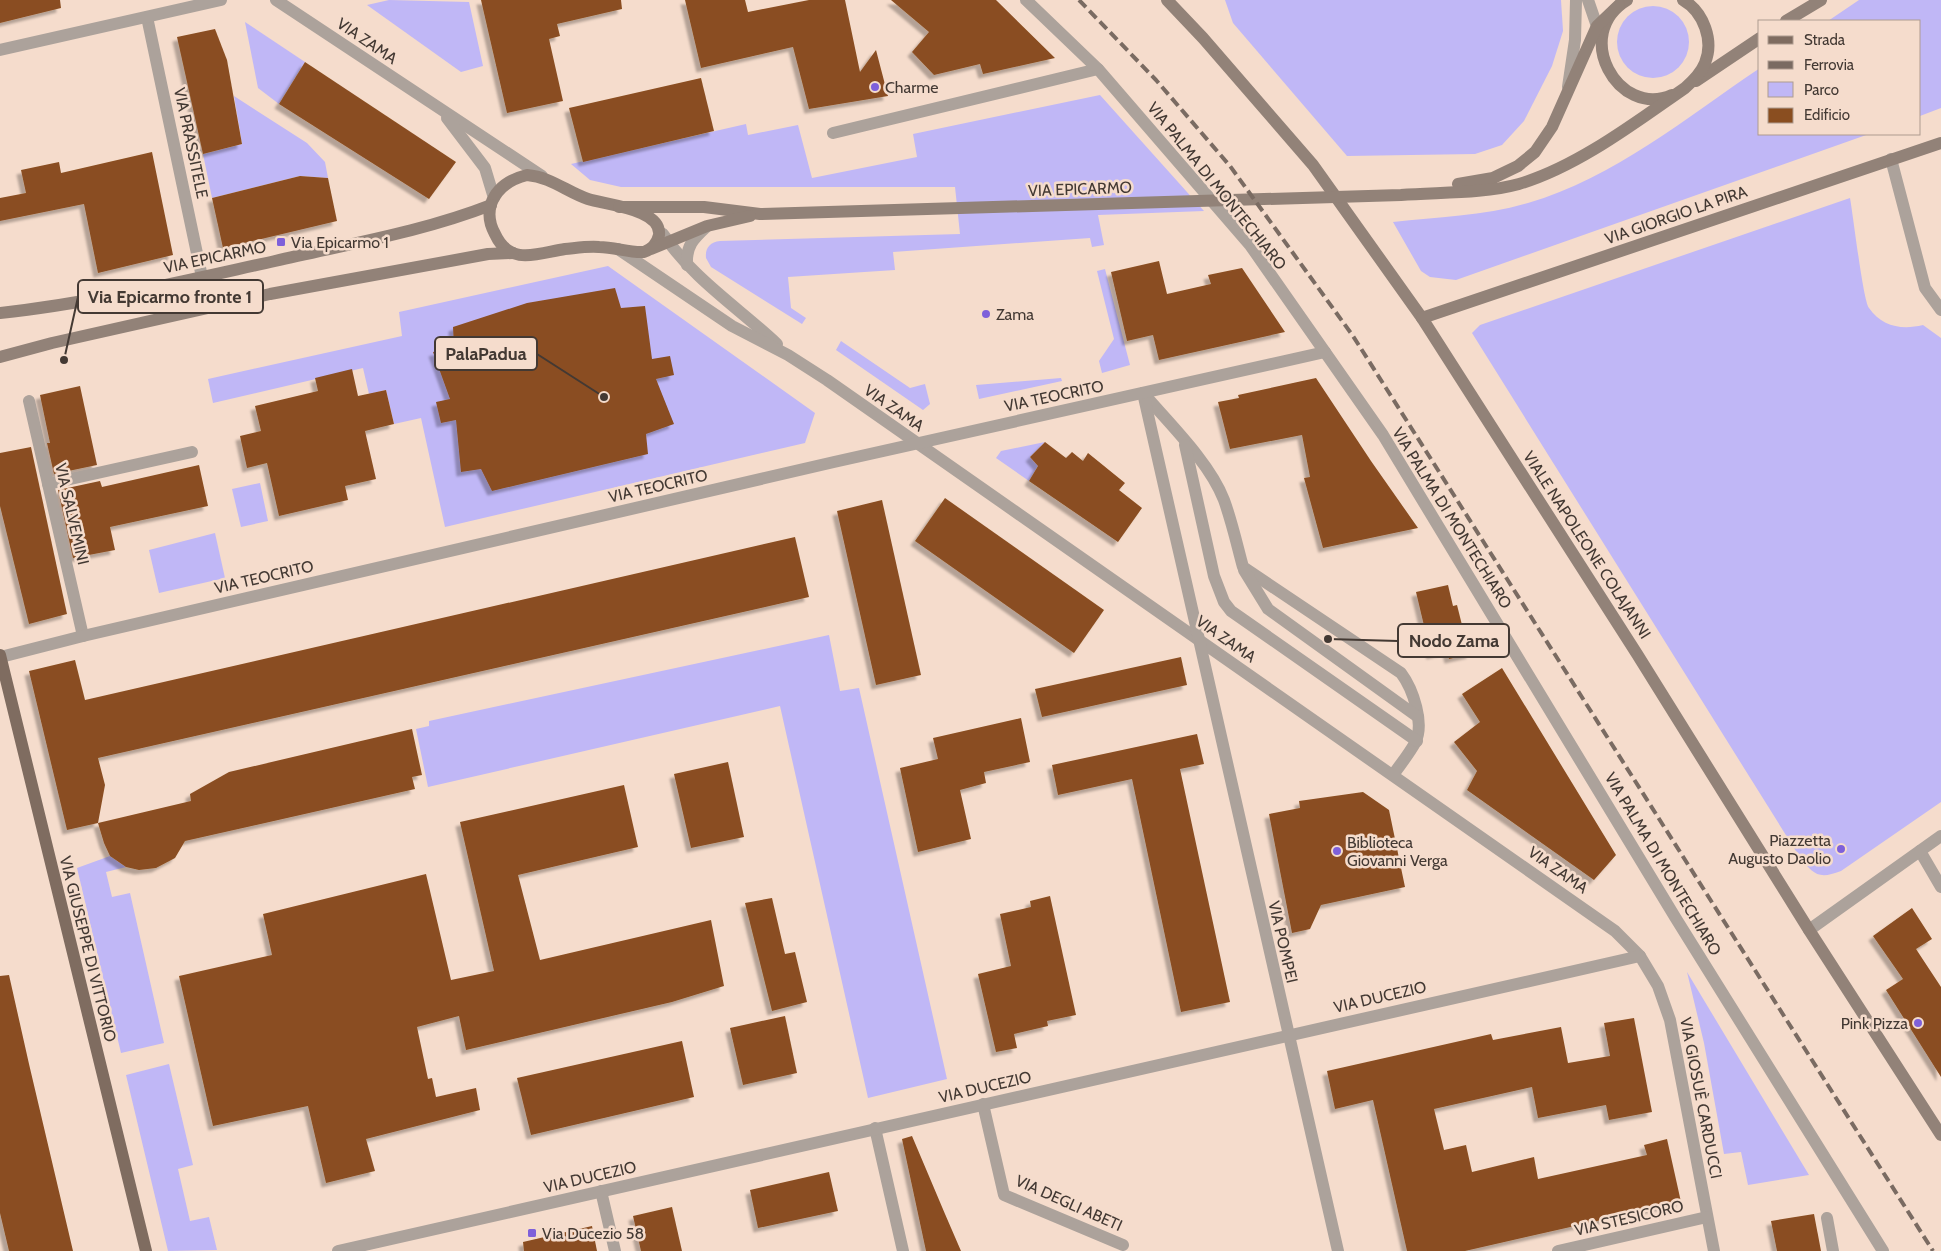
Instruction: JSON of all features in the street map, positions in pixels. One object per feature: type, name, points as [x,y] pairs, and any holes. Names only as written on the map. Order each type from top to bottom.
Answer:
[{"type":"main road","name":"VIALE NAPOLEONE COLAJANNI","points":[[1167,0],[1203,38],[1313,165],[1422,318],[1637,654],[1809,930],[1941,1133]]},
{"type":"main road","points":[[1788,20],[1821,0]]},
{"type":"main road","points":[[1623,2],[1607,20],[1602,39],[1602,57],[1609,73],[1620,86],[1635,95],[1652,98],[1668,96],[1685,88],[1698,76],[1705,62],[1708,46],[1706,30],[1699,15],[1685,1]]},
{"type":"main road","points":[[1401,195],[1493,178],[1518,166],[1535,152],[1552,128],[1597,26],[1623,2]]},
{"type":"main road","points":[[1401,195],[1494,189],[1520,183],[1584,154],[1758,39]]},
{"type":"main road","name":"VIA GIORGIO LA PIRA","points":[[1422,318],[1941,143]]},
{"type":"main road","points":[[513,253],[496,238],[490,220],[493,201],[506,183],[516,177],[528,175],[542,176],[587,198],[650,217],[658,227],[658,240],[650,250]]},
{"type":"main road","name":"VIA EPICARMO","points":[[760,214],[1401,195]]},
{"type":"main road","name":"VIA EPICARMO","points":[[0,313],[44,309],[202,277],[431,226],[493,201]]},
{"type":"main road","points":[[619,207],[704,208],[760,214]]},
{"type":"main road","points":[[0,357],[52,343],[270,294],[488,254],[513,253],[527,257],[565,249],[599,247],[635,253],[650,250],[706,226],[760,214]]},
{"type":"main road","name":"VIA GIUSEPPE DI VITTORIO","points":[[0,656],[146,1251]]},
{"type":"street","points":[[0,50],[222,0]]},
{"type":"street","name":"VIA ZAMA","points":[[276,0],[542,176]]},
{"type":"street","name":"VIA PALMA DI MONTECHIARO","points":[[1026,0],[1098,69],[1250,245],[1383,436],[1675,917],[1883,1251]]},
{"type":"street","points":[[1568,92],[1576,0]]},
{"type":"street","points":[[1588,0],[1602,39]]},
{"type":"street","name":"VIA PRASSITELE","points":[[147,16],[202,277]]},
{"type":"street","points":[[833,133],[1098,69]]},
{"type":"street","points":[[439,108],[485,168],[493,201]]},
{"type":"street","points":[[1891,159],[1925,288],[1941,310]]},
{"type":"street","points":[[687,264],[686,250],[691,240],[706,226]]},
{"type":"street","points":[[658,227],[668,242],[700,279],[742,311],[788,355]]},
{"type":"street","points":[[618,249],[732,326],[788,355]]},
{"type":"street","name":"VIA TEOCRITO","points":[[0,656],[916,443],[1325,352]]},
{"type":"street","name":"VIA ZAMA","points":[[788,355],[1588,910],[1615,931],[1640,956]]},
{"type":"street","points":[[1143,393],[1184,439],[1211,476],[1224,499],[1243,567],[1268,609],[1418,717]]},
{"type":"street","name":"VIA POMPEI","points":[[1143,393],[1287,1034],[1338,1251]]},
{"type":"street","name":"VIA SALVEMINI","points":[[29,401],[83,636]]},
{"type":"street","points":[[1184,439],[1214,576],[1224,602],[1231,611],[1417,741]]},
{"type":"street","points":[[48,484],[192,452]]},
{"type":"street","points":[[1243,567],[1401,673],[1415,698],[1418,717],[1417,741],[1393,775]]},
{"type":"street","points":[[1809,930],[1941,836]]},
{"type":"street","points":[[1920,851],[1941,887]]},
{"type":"street","name":"VIA DUCEZIO","points":[[338,1251],[1287,1034],[1640,956]]},
{"type":"street","name":"VIA GIOSUÈ CARDUCCI","points":[[1640,956],[1658,986],[1670,1020],[1714,1251]]},
{"type":"street","name":"VIA DEGLI ABETI","points":[[983,1104],[1004,1195],[1123,1245]]},
{"type":"street","points":[[875,1128],[903,1251]]},
{"type":"street","points":[[601,1191],[614,1251]]},
{"type":"street","name":"VIA STESICORO","points":[[1558,1251],[1707,1217]]},
{"type":"street","points":[[1827,1218],[1833,1251]]},
{"type":"green space","points":[[389,0],[469,2],[483,66],[461,72],[367,5]]},
{"type":"green space","points":[[1225,0],[1561,0],[1563,31],[1552,66],[1524,121],[1502,145],[1475,154],[1347,156],[1233,23]]},
{"type":"green space","points":[[1859,0],[1941,0],[1941,108],[1921,116],[1921,20],[1829,20]]},
{"type":"green space","points":[[1660,6],[1679,16],[1687,28],[1689,42],[1687,56],[1679,68],[1667,76],[1646,78],[1627,68],[1619,56],[1617,35],[1627,16],[1639,8]]},
{"type":"green space","points":[[245,22],[305,62],[279,104],[258,88]]},
{"type":"green space","points":[[1758,69],[1758,135],[1866,135],[1456,280],[1430,277],[1421,271],[1393,222],[1461,216],[1495,211],[1528,203],[1560,192],[1590,178],[1620,162],[1677,126]]},
{"type":"green space","points":[[1100,95],[1204,211],[1098,215],[1104,245],[1092,247],[1090,238],[893,252],[895,270],[788,277],[791,308],[806,318],[802,324],[711,267],[706,258],[706,251],[709,246],[720,241],[960,234],[955,187],[621,187],[590,180],[571,164],[746,124],[748,135],[798,125],[812,178],[917,157],[913,134]]},
{"type":"green space","points":[[234,96],[307,143],[325,162],[328,178],[300,176],[212,198],[203,154],[242,144]]},
{"type":"green space","points":[[1850,198],[1861,274],[1869,308],[1880,319],[1893,326],[1923,325],[1941,338],[1941,802],[1841,871],[1821,875],[1812,871],[1799,856],[1472,333],[1480,325]]},
{"type":"green space","points":[[608,266],[815,413],[805,443],[445,527],[421,418],[394,424],[386,390],[369,394],[363,368],[213,403],[208,379],[402,336],[399,312]]},
{"type":"green space","points":[[1105,269],[1130,365],[1102,373],[1099,361],[1114,339],[1097,271]]},
{"type":"green space","points":[[841,341],[910,388],[925,384],[930,404],[923,410],[836,350]]},
{"type":"green space","points":[[1061,378],[1062,381],[979,399],[976,385]]},
{"type":"green space","points":[[1045,442],[1030,457],[1038,466],[1029,481],[996,458],[1001,451]]},
{"type":"green space","points":[[260,483],[268,521],[241,527],[232,489]]},
{"type":"green space","points":[[215,533],[225,578],[159,593],[149,550]]},
{"type":"green space","points":[[829,635],[840,691],[859,688],[947,1079],[868,1098],[780,706],[428,787],[416,729],[429,726],[429,721]]},
{"type":"green space","points":[[110,856],[126,867],[106,872],[112,897],[130,893],[164,1043],[121,1053],[77,868]]},
{"type":"green space","points":[[1687,972],[1809,1175],[1748,1185],[1741,1152],[1724,1154],[1704,1043]]},
{"type":"green space","points":[[169,1064],[193,1165],[178,1169],[190,1221],[209,1217],[217,1250],[168,1251],[126,1075]]},
{"type":"building","points":[[0,0],[60,0],[61,8],[0,23]]},
{"type":"building","points":[[481,0],[621,0],[622,9],[557,24],[560,36],[549,39],[563,101],[507,113]]},
{"type":"building","points":[[685,0],[745,0],[748,12],[809,0],[845,0],[860,72],[876,50],[888,96],[809,109],[793,47],[701,68]]},
{"type":"building","points":[[891,0],[996,0],[1055,58],[983,74],[980,64],[934,75],[912,52],[929,32]]},
{"type":"building","points":[[215,29],[227,60],[242,144],[203,154],[177,37]]},
{"type":"building","points":[[305,62],[456,162],[429,199],[279,104]]},
{"type":"building","points":[[701,78],[714,131],[583,162],[569,108]]},
{"type":"building","points":[[152,152],[173,255],[98,273],[84,204],[0,221],[0,198],[26,193],[21,170],[59,162],[61,173]]},
{"type":"building","points":[[300,176],[328,178],[337,221],[223,248],[212,198]]},
{"type":"building","points":[[1159,261],[1167,294],[1211,284],[1208,275],[1242,268],[1285,332],[1159,360],[1153,335],[1127,341],[1111,272]]},
{"type":"building","points":[[615,288],[621,308],[645,306],[652,359],[670,356],[674,375],[656,379],[674,424],[646,434],[648,454],[492,491],[481,469],[461,472],[456,420],[441,423],[436,402],[450,399],[433,352],[454,347],[453,327],[527,303]]},
{"type":"building","points":[[352,369],[358,396],[386,390],[394,424],[365,431],[376,479],[345,486],[348,500],[279,516],[267,463],[247,468],[240,436],[261,431],[255,406],[318,391],[315,378]]},
{"type":"building","points":[[1316,378],[1418,528],[1323,548],[1304,478],[1310,477],[1302,435],[1230,449],[1218,402],[1239,398],[1238,395]]},
{"type":"building","points":[[80,386],[97,465],[54,474],[40,395]]},
{"type":"building","points":[[1045,442],[1066,458],[1072,452],[1083,461],[1088,453],[1125,483],[1119,490],[1142,508],[1118,542],[1029,481],[1038,466],[1030,457]]},
{"type":"building","points":[[31,447],[67,614],[29,624],[0,506],[0,453]]},
{"type":"building","points":[[199,465],[208,506],[110,527],[115,550],[73,558],[58,490],[100,481],[102,487]]},
{"type":"building","points":[[945,498],[1104,610],[1074,653],[915,541]]},
{"type":"building","points":[[882,500],[921,675],[876,685],[837,511]]},
{"type":"building","points":[[795,537],[809,597],[98,758],[105,785],[98,823],[67,830],[29,671],[75,660],[85,700]]},
{"type":"building","points":[[1448,585],[1453,606],[1457,605],[1462,625],[1464,625],[1471,654],[1449,659],[1447,651],[1431,655],[1416,592]]},
{"type":"building","points":[[1181,657],[1187,685],[1042,717],[1035,689]]},
{"type":"building","points":[[1502,668],[1616,855],[1594,880],[1467,790],[1477,771],[1454,742],[1480,722],[1462,694]]},
{"type":"building","points":[[1021,718],[1030,762],[984,772],[986,783],[960,790],[971,839],[918,852],[900,768],[938,759],[933,738]]},
{"type":"building","points":[[412,729],[422,775],[412,777],[415,789],[185,841],[175,858],[156,868],[139,870],[126,867],[110,856],[104,843],[98,823],[191,801],[190,794],[229,772]]},
{"type":"building","points":[[1197,734],[1204,764],[1180,769],[1230,1002],[1181,1012],[1132,779],[1058,795],[1052,765]]},
{"type":"building","points":[[728,762],[744,837],[691,848],[674,774]]},
{"type":"building","points":[[624,785],[638,847],[518,875],[540,960],[711,920],[724,986],[672,1002],[466,1050],[459,1016],[417,1027],[428,1079],[432,1078],[436,1097],[476,1088],[480,1110],[366,1139],[375,1171],[326,1183],[308,1106],[213,1126],[179,976],[272,955],[263,914],[426,874],[451,980],[494,971],[460,822]]},
{"type":"building","name":"Biblioteca Giovanni Verga","points":[[1363,792],[1389,810],[1405,887],[1321,905],[1310,929],[1292,933],[1269,814],[1300,808],[1299,801]]},
{"type":"building","points":[[1050,896],[1076,1015],[1047,1021],[1048,1026],[1014,1034],[1017,1048],[996,1052],[978,974],[1011,966],[1000,914],[1031,907],[1030,901]]},
{"type":"building","points":[[772,898],[785,954],[795,952],[807,1002],[772,1011],[745,903]]},
{"type":"building","points":[[1912,908],[1932,939],[1916,949],[1941,987],[1941,1077],[1886,990],[1903,979],[1873,936]]},
{"type":"building","points":[[9,975],[73,1251],[9,1251],[0,1213],[0,976]]},
{"type":"building","points":[[785,1016],[797,1073],[743,1085],[730,1028]]},
{"type":"building","points":[[1634,1018],[1652,1112],[1609,1120],[1606,1105],[1538,1118],[1532,1087],[1434,1109],[1444,1150],[1466,1145],[1472,1172],[1534,1157],[1538,1179],[1647,1155],[1644,1145],[1667,1139],[1681,1202],[1465,1251],[1407,1251],[1373,1100],[1335,1109],[1327,1071],[1491,1034],[1493,1040],[1561,1027],[1568,1063],[1610,1056],[1604,1023]]},
{"type":"building","points":[[682,1041],[694,1097],[531,1135],[517,1078]]},
{"type":"building","points":[[912,1136],[961,1251],[926,1251],[902,1139]]},
{"type":"building","points":[[829,1172],[838,1211],[758,1228],[750,1190]]},
{"type":"building","points":[[672,1207],[682,1251],[641,1251],[633,1216]]},
{"type":"building","points":[[1814,1214],[1821,1251],[1777,1251],[1771,1221]]},
{"type":"building","points":[[592,1226],[597,1251],[524,1251],[523,1242]]},
{"type":"railway","points":[[1079,0],[1156,80],[1230,166],[1353,336],[1933,1251]]},
{"type":"place","name":"Charme","points":[[875,87]]},
{"type":"place","name":"Via Epicarmo 1","points":[[281,242]]},
{"type":"place","name":"Zama","points":[[986,314]]},
{"type":"place","name":"Via Epicarmo fronte 1","points":[[64,360]]},
{"type":"place","name":"PalaPadua","points":[[604,397]]},
{"type":"place","name":"Nodo Zama","points":[[1328,639]]},
{"type":"place","name":"Piazzetta Augusto Daolio","points":[[1841,849]]},
{"type":"place","name":"Biblioteca Giovanni Verga","points":[[1337,851]]},
{"type":"place","name":"Pink Pizza","points":[[1918,1023]]},
{"type":"place","name":"Via Ducezio 58","points":[[532,1233]]}]
